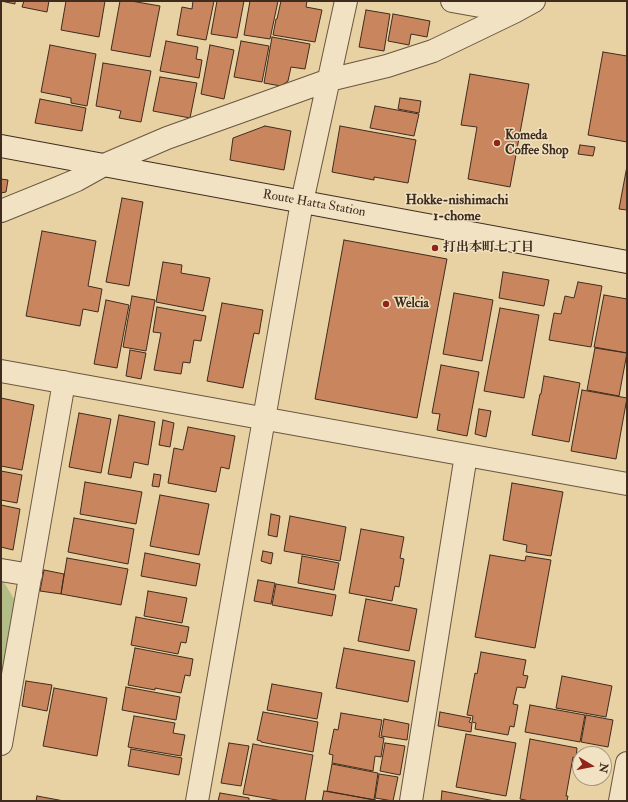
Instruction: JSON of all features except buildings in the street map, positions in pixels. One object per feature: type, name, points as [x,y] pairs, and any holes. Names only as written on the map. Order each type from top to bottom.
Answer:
[{"type":"street","points":[[197,801],[302,202],[346,1]]},
{"type":"street","points":[[452,1],[514,12]]},
{"type":"street","points":[[1,211],[77,180],[104,165],[167,138],[329,80],[387,66],[433,51],[534,1]]},
{"type":"street","name":"Route Hatta Station","points":[[1,146],[627,262]]},
{"type":"street","points":[[1,371],[627,484]]},
{"type":"street","points":[[1,744],[64,382]]},
{"type":"street","points":[[411,801],[466,455]]},
{"type":"street","points":[[1,570],[31,575]]},
{"type":"street","points":[[620,801],[627,763]]},
{"type":"green space","points":[[1,580],[16,602],[1,684]]},
{"type":"place","name":"Komeda Coffee Shop","points":[[497,143]]},
{"type":"place","name":"打出本町七丁目","points":[[435,248]]},
{"type":"place","name":"Welcia","points":[[386,304]]},
{"type":"district","name":"Hokke-nishimachi 1-chome","points":[[457,210]]}]
